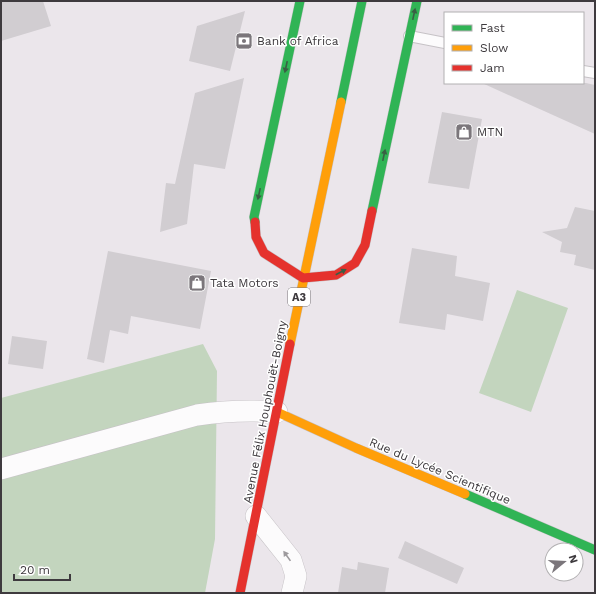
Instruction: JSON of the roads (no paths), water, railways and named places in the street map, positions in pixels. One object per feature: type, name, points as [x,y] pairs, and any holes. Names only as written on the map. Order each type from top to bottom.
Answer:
[{"type":"main road","points":[[300,1],[254,217],[256,237],[264,253],[303,278],[336,275],[355,263],[365,245],[417,1]]},
{"type":"main road","name":"Avenue Félix Houphouët-Boigny","points":[[240,593],[303,278],[362,1]]},
{"type":"main road","name":"Rue du Lycée Scientifique","points":[[277,412],[356,448],[595,550]]},
{"type":"street","points":[[1,469],[197,415],[226,411],[254,410],[277,412]]},
{"type":"street","points":[[256,516],[291,560],[296,576],[292,593]]},
{"type":"lane","points":[[409,36],[444,43]]},
{"type":"lane","points":[[584,71],[595,73]]},
{"type":"place","name":"Bank of Africa","points":[[244,41]]},
{"type":"place","name":"MTN","points":[[464,132]]},
{"type":"place","name":"Tata Motors","points":[[197,283]]}]
